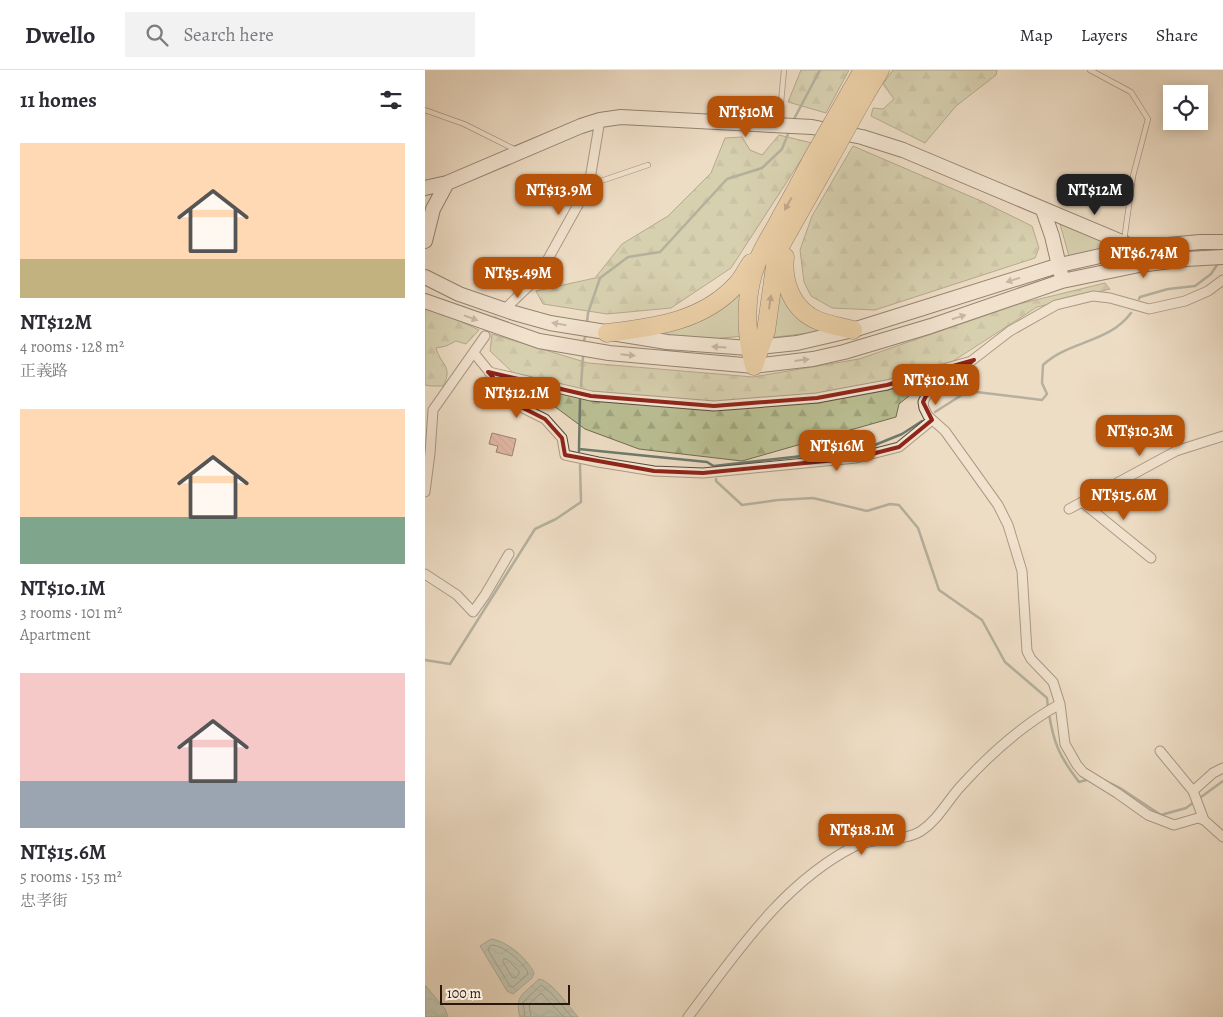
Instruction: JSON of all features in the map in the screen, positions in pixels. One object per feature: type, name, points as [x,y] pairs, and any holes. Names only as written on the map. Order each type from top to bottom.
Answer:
[{"type":"highway","points":[[858,93],[863,70]]},
{"type":"highway","points":[[607,333],[675,322],[696,314],[719,301],[737,284],[763,249],[819,163],[858,93],[880,70]]},
{"type":"highway","points":[[755,348],[765,331],[777,252],[819,163]]},
{"type":"highway","points":[[787,234],[783,270],[787,288],[794,300],[805,312],[818,321],[853,330]]},
{"type":"highway","points":[[754,366],[755,348],[748,296],[751,280],[763,249]]},
{"type":"main road","points":[[425,188],[447,182],[581,126],[600,120],[621,117],[812,128],[862,137],[903,150],[1130,245]]},
{"type":"main road","points":[[425,241],[433,209],[447,182]]},
{"type":"main road","points":[[1043,210],[1060,265],[1062,281]]},
{"type":"main road","points":[[425,277],[459,294],[550,323],[667,342],[755,348],[797,343],[853,330],[1130,245],[1223,242]]},
{"type":"main road","points":[[425,301],[539,341],[609,353],[754,366],[844,352],[931,326],[1062,281],[1139,265],[1186,259],[1223,257]]},
{"type":"street","points":[[506,308],[538,277],[589,186],[600,120]]},
{"type":"street","points":[[1223,280],[1208,291],[1185,301],[1149,309],[1110,298],[1093,296],[1056,305],[1010,331],[926,396],[923,402],[928,416],[945,431],[1008,525],[1022,571],[1027,651],[1031,659],[1053,682],[1065,744],[1077,764],[1083,772],[1117,792],[1148,815],[1174,825],[1198,818],[1204,820],[1223,837]]},
{"type":"street","points":[[425,492],[433,410],[485,336]]},
{"type":"street","points":[[473,353],[521,407],[545,419],[562,438],[565,455],[655,472],[703,473],[857,458],[899,447],[932,420]]},
{"type":"street","points":[[488,372],[591,396],[714,406],[817,398],[887,385],[974,360]]},
{"type":"street","points":[[1069,508],[1176,451],[1223,436]]},
{"type":"street","points":[[1082,502],[1151,558]]},
{"type":"street","points":[[425,574],[457,595],[473,612],[509,554]]},
{"type":"street","points":[[688,1017],[774,907],[817,870],[858,844],[906,837],[921,831],[936,817],[983,763],[1043,714],[1057,706]]},
{"type":"street","points":[[1160,751],[1193,791],[1204,820]]},
{"type":"street","points":[[1193,791],[1213,773],[1223,768]]},
{"type":"lane","points":[[779,126],[784,70]]},
{"type":"lane","points":[[1089,70],[1131,92],[1147,119],[1133,176],[1130,245]]},
{"type":"lane","points":[[425,110],[464,124],[519,152]]},
{"type":"lane","points":[[589,186],[649,165]]},
{"type":"highlighted area","points":[[974,360],[926,396],[923,402],[932,420],[899,447],[856,458],[703,473],[654,471],[565,455],[562,438],[545,419],[521,407],[488,372],[591,396],[714,406],[817,398],[887,385]]},
{"type":"green space","points":[[801,70],[849,70],[826,113],[788,102]]},
{"type":"green space","points":[[893,70],[997,70],[996,75],[956,106],[925,143],[871,116],[873,108],[883,109],[894,99],[883,84]]},
{"type":"green space","points":[[779,135],[812,143],[731,268],[671,308],[607,314],[543,304],[536,291],[595,278],[622,244],[668,216],[711,173],[725,138],[742,137],[750,150],[762,155]]},
{"type":"green space","points":[[853,146],[981,201],[1032,226],[1039,248],[1035,258],[875,310],[832,308],[811,296],[804,282],[800,250],[812,216]]},
{"type":"green space","points":[[1060,224],[1119,246],[1069,256]]},
{"type":"green space","points":[[779,264],[822,330],[769,338]]},
{"type":"green space","points":[[1105,283],[1110,289],[1037,307],[947,365],[899,404],[896,417],[742,461],[639,449],[585,429],[527,386],[490,351],[492,334],[588,363],[753,377],[859,359],[1019,304]]},
{"type":"green space","points":[[744,286],[744,336],[712,339],[657,334]]},
{"type":"green space","points":[[425,305],[479,330],[466,344],[456,341],[436,348],[447,370],[443,386],[425,385]]},
{"type":"water","points":[[491,939],[497,940],[516,951],[527,962],[534,973],[532,978],[513,994],[507,991],[480,946]]},
{"type":"water","points":[[539,979],[555,989],[578,1017],[520,1017],[518,1010],[519,999]]},
{"type":"water","points":[[425,985],[445,1009],[448,1017],[425,1017]]},
{"type":"building","points":[[492,433],[516,439],[512,456],[496,452],[498,446],[489,444]]},
{"type":"waterway","points":[[794,119],[820,70]]},
{"type":"waterway","points":[[587,322],[588,313],[600,278],[628,257],[660,252],[727,179],[762,168],[782,149],[788,134]]},
{"type":"waterway","points":[[1139,299],[1140,297],[1168,289],[1195,286],[1211,274],[1217,265]]},
{"type":"waterway","points":[[935,412],[968,391],[1042,400],[1047,394],[1042,383],[1043,365],[1064,351],[1111,330],[1122,323],[1131,313]]},
{"type":"waterway","points":[[584,341],[585,337]]},
{"type":"waterway","points":[[581,386],[583,357]]},
{"type":"waterway","points":[[579,449],[580,400]]},
{"type":"waterway","points":[[714,466],[865,449],[902,434],[922,421]]},
{"type":"waterway","points":[[579,451],[579,449],[707,462],[715,467]]},
{"type":"waterway","points":[[425,660],[450,664],[535,529],[556,519],[581,502],[580,465]]},
{"type":"waterway","points":[[716,479],[742,505],[813,498],[867,511],[890,504],[899,505],[918,528],[939,590],[982,620],[1005,662],[1047,698],[1048,708]]},
{"type":"waterway","points":[[1049,714],[1056,743],[1067,765],[1079,782],[1090,779]]},
{"type":"waterway","points":[[1104,780],[1120,788],[1161,815],[1186,808],[1223,781]]},
{"type":"tunnel","points":[[485,336],[506,308]]}]
